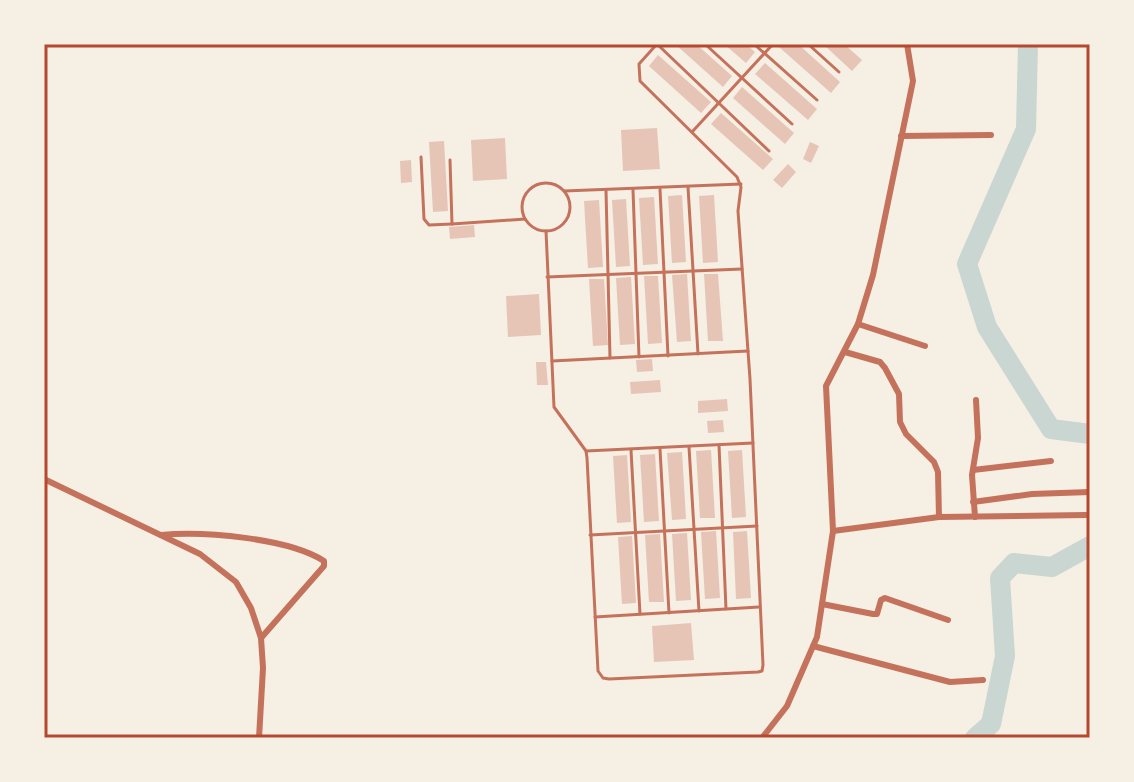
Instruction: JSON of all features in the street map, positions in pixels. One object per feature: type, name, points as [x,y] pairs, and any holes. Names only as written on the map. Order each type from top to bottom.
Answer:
[{"type":"street","points":[[764,737],[787,706],[817,637],[833,531],[826,386],[858,324],[873,275],[913,81],[907,44]]},
{"type":"street","points":[[901,136],[991,135]]},
{"type":"street","points":[[858,324],[925,346]]},
{"type":"street","points":[[845,352],[880,362],[885,368],[899,394],[900,422],[906,434],[934,462],[938,472],[939,517]]},
{"type":"street","points":[[975,517],[973,470],[978,438],[976,400]]},
{"type":"street","points":[[973,470],[1051,461]]},
{"type":"street","points":[[44,479],[200,554],[236,582],[251,608],[261,638],[263,668],[259,738]]},
{"type":"street","points":[[973,502],[1032,494],[1090,492]]},
{"type":"street","points":[[833,531],[939,517],[1086,515]]},
{"type":"street","points":[[161,535],[185,533],[274,543],[324,561],[324,566],[261,638]]},
{"type":"street","points":[[822,604],[877,614],[881,600],[885,598],[948,620]]},
{"type":"street","points":[[813,646],[950,682],[983,680]]},
{"type":"lane","points":[[546,231],[556,412],[586,451],[598,671],[603,678],[762,671],[753,443],[738,211],[741,184],[640,81],[639,64],[657,44],[769,151]]},
{"type":"lane","points":[[705,44],[792,124]]},
{"type":"lane","points":[[754,44],[817,100]]},
{"type":"lane","points":[[692,132],[773,44]]},
{"type":"lane","points":[[808,44],[839,72]]},
{"type":"lane","points":[[421,157],[424,219],[429,225],[525,219]]},
{"type":"lane","points":[[450,160],[452,224]]},
{"type":"lane","points":[[545,183],[564,191],[569,201],[567,217],[561,225],[546,231],[536,229],[525,219],[522,203],[530,189],[545,183]]},
{"type":"lane","points":[[564,191],[741,184]]},
{"type":"lane","points":[[688,187],[698,354]]},
{"type":"lane","points":[[660,189],[668,356]]},
{"type":"lane","points":[[606,190],[610,358]]},
{"type":"lane","points":[[633,190],[639,357]]},
{"type":"lane","points":[[547,277],[742,269]]},
{"type":"lane","points":[[552,361],[748,351]]},
{"type":"lane","points":[[586,451],[753,443]]},
{"type":"lane","points":[[719,445],[726,609]]},
{"type":"lane","points":[[689,446],[699,611]]},
{"type":"lane","points":[[660,447],[669,613]]},
{"type":"lane","points":[[631,449],[640,614]]},
{"type":"lane","points":[[590,535],[757,526]]},
{"type":"lane","points":[[595,617],[760,607]]},
{"type":"building","points":[[675,44],[696,44],[732,76],[723,87]]},
{"type":"building","points":[[724,44],[746,44],[755,52],[746,63]]},
{"type":"building","points":[[781,44],[798,44],[840,82],[831,93],[779,47]]},
{"type":"building","points":[[823,44],[844,44],[862,60],[852,71]]},
{"type":"building","points":[[658,55],[711,102],[701,113],[649,66]]},
{"type":"building","points":[[765,63],[817,109],[808,120],[755,74]]},
{"type":"building","points":[[742,87],[794,133],[785,144],[733,98]]},
{"type":"building","points":[[721,113],[773,159],[763,170],[711,124]]},
{"type":"building","points":[[657,128],[660,169],[623,171],[621,130]]},
{"type":"building","points":[[505,138],[507,179],[473,181],[471,140]]},
{"type":"building","points":[[444,141],[448,211],[433,212],[429,142]]},
{"type":"building","points":[[810,142],[819,146],[811,163],[803,159]]},
{"type":"building","points":[[411,160],[412,182],[401,183],[400,161]]},
{"type":"building","points":[[788,164],[796,172],[782,188],[773,180]]},
{"type":"building","points":[[682,195],[686,262],[672,263],[668,196]]},
{"type":"building","points":[[714,195],[718,262],[703,263],[699,196]]},
{"type":"building","points":[[654,197],[658,264],[643,265],[639,198]]},
{"type":"building","points":[[626,199],[630,266],[616,267],[612,200]]},
{"type":"building","points":[[599,200],[603,267],[588,268],[584,201]]},
{"type":"building","points":[[474,225],[475,237],[450,239],[449,227]]},
{"type":"building","points":[[687,274],[691,341],[677,342],[672,275]]},
{"type":"building","points":[[704,274],[718,274],[723,341],[708,341]]},
{"type":"building","points":[[644,276],[658,276],[662,343],[648,344]]},
{"type":"building","points":[[631,277],[635,344],[620,345],[616,278]]},
{"type":"building","points":[[589,279],[604,279],[608,345],[593,346]]},
{"type":"building","points":[[539,294],[541,335],[508,337],[506,296]]},
{"type":"building","points":[[652,359],[653,371],[637,372],[636,360]]},
{"type":"building","points":[[536,362],[546,362],[548,385],[537,385]]},
{"type":"building","points":[[660,380],[661,392],[631,394],[630,382]]},
{"type":"building","points":[[727,399],[728,411],[698,413],[698,401]]},
{"type":"building","points":[[723,420],[724,432],[708,433],[707,421]]},
{"type":"building","points":[[711,450],[715,518],[700,518],[696,451]]},
{"type":"building","points":[[742,450],[746,517],[732,518],[728,451]]},
{"type":"building","points":[[682,452],[686,519],[672,520],[667,453]]},
{"type":"building","points":[[655,454],[659,521],[644,522],[640,455]]},
{"type":"building","points":[[627,455],[631,522],[617,523],[613,456]]},
{"type":"building","points":[[716,531],[720,598],[705,599],[701,532]]},
{"type":"building","points":[[747,531],[751,598],[736,599],[733,532]]},
{"type":"building","points":[[687,533],[691,600],[676,601],[672,534]]},
{"type":"building","points":[[660,534],[664,602],[649,602],[645,535]]},
{"type":"building","points":[[632,536],[636,603],[622,604],[618,537]]},
{"type":"building","points":[[691,623],[694,660],[654,662],[652,626]]},
{"type":"waterway","points":[[1028,44],[1026,129],[967,264],[987,327],[1051,429],[1090,434]]},
{"type":"waterway","points":[[975,738],[991,724],[1005,656],[1000,578],[1014,563],[1052,567],[1090,546]]}]
